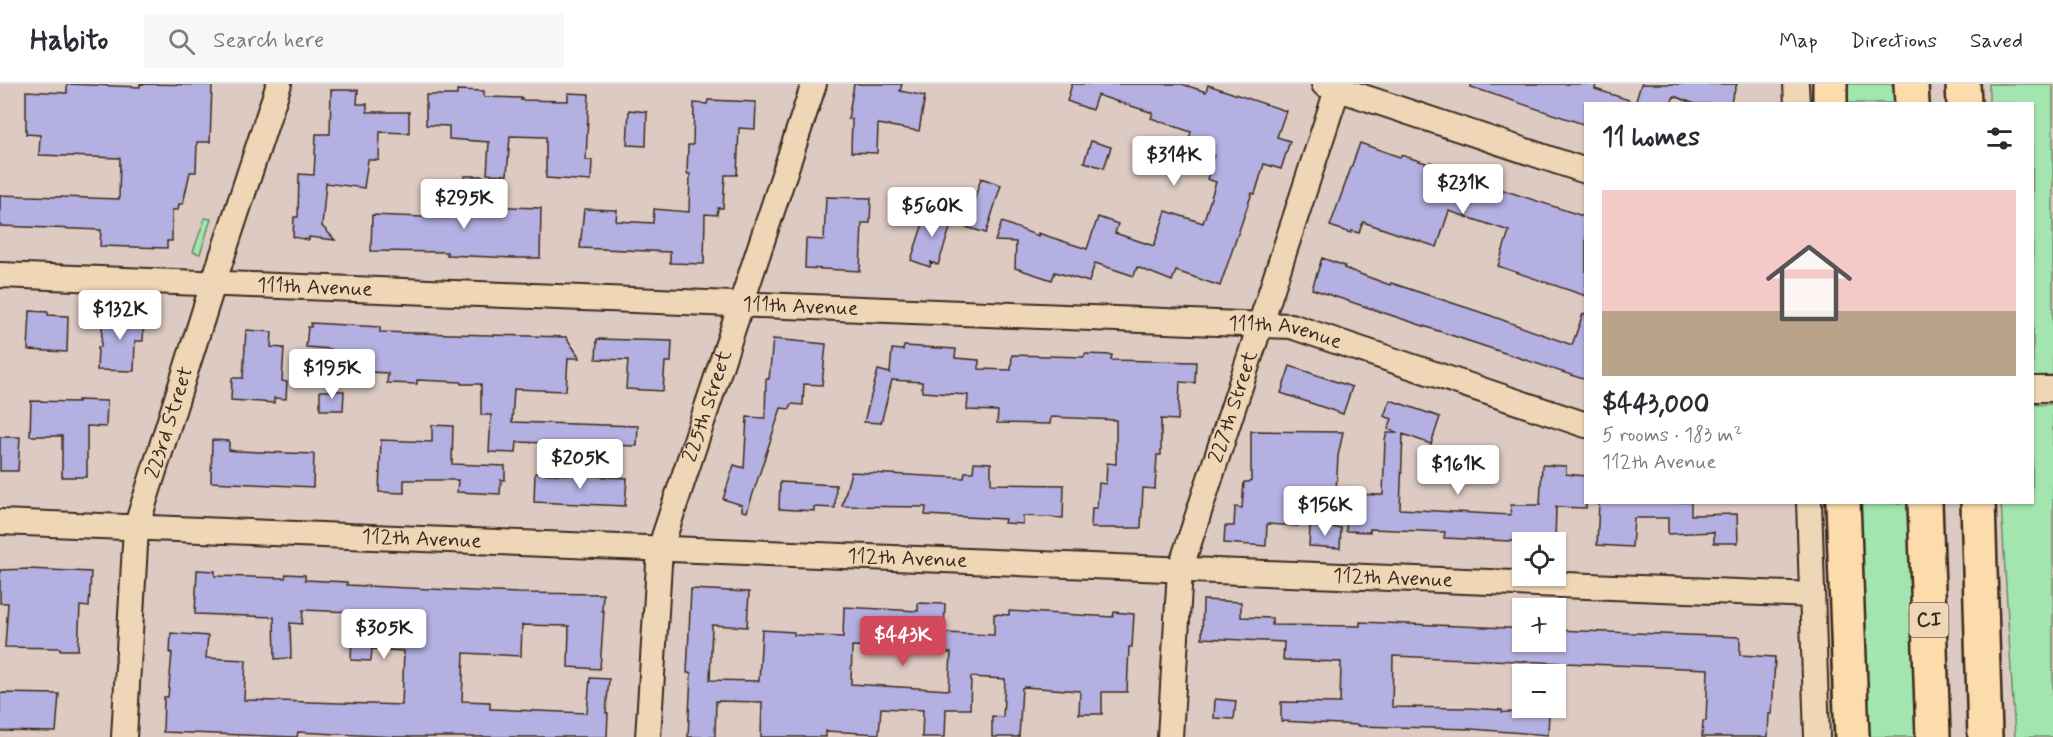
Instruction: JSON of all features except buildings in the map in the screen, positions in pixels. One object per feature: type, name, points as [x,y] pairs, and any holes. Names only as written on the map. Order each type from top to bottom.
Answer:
[{"type":"highway","points":[[1830,84],[1830,102]]},
{"type":"highway","points":[[1911,84],[1912,102]]},
{"type":"highway","points":[[1963,84],[1964,102]]},
{"type":"highway","points":[[1843,504],[1852,737]]},
{"type":"highway","name":"CI","points":[[1925,504],[1933,737]]},
{"type":"highway","points":[[1978,504],[1985,737]]},
{"type":"street","name":"223rd Street","points":[[124,737],[135,528],[279,84]]},
{"type":"street","name":"225th Street","points":[[648,737],[660,549],[814,84]]},
{"type":"street","points":[[1796,84],[1797,102]]},
{"type":"street","points":[[1333,86],[1584,170]]},
{"type":"street","name":"227th Street","points":[[1170,737],[1180,570],[1333,86]]},
{"type":"street","name":"111th Avenue","points":[[0,275],[1291,326],[1584,424]]},
{"type":"street","points":[[2034,389],[2053,389]]},
{"type":"street","points":[[1809,504],[1817,737]]},
{"type":"street","name":"112th Avenue","points":[[0,522],[1812,595]]},
{"type":"green space","points":[[1845,84],[1895,84],[1896,102],[1846,102]]},
{"type":"green space","points":[[1989,84],[2053,84],[2053,375],[2034,376],[2034,102],[1989,102]]},
{"type":"green space","points":[[205,218],[211,219],[200,254],[193,252]]},
{"type":"green space","points":[[2053,404],[2053,737],[2015,737],[2001,504],[2034,504],[2034,405]]},
{"type":"green space","points":[[1826,504],[1831,504],[1840,737],[1833,737]]},
{"type":"green space","points":[[1859,504],[1910,504],[1917,737],[1867,737]]}]
